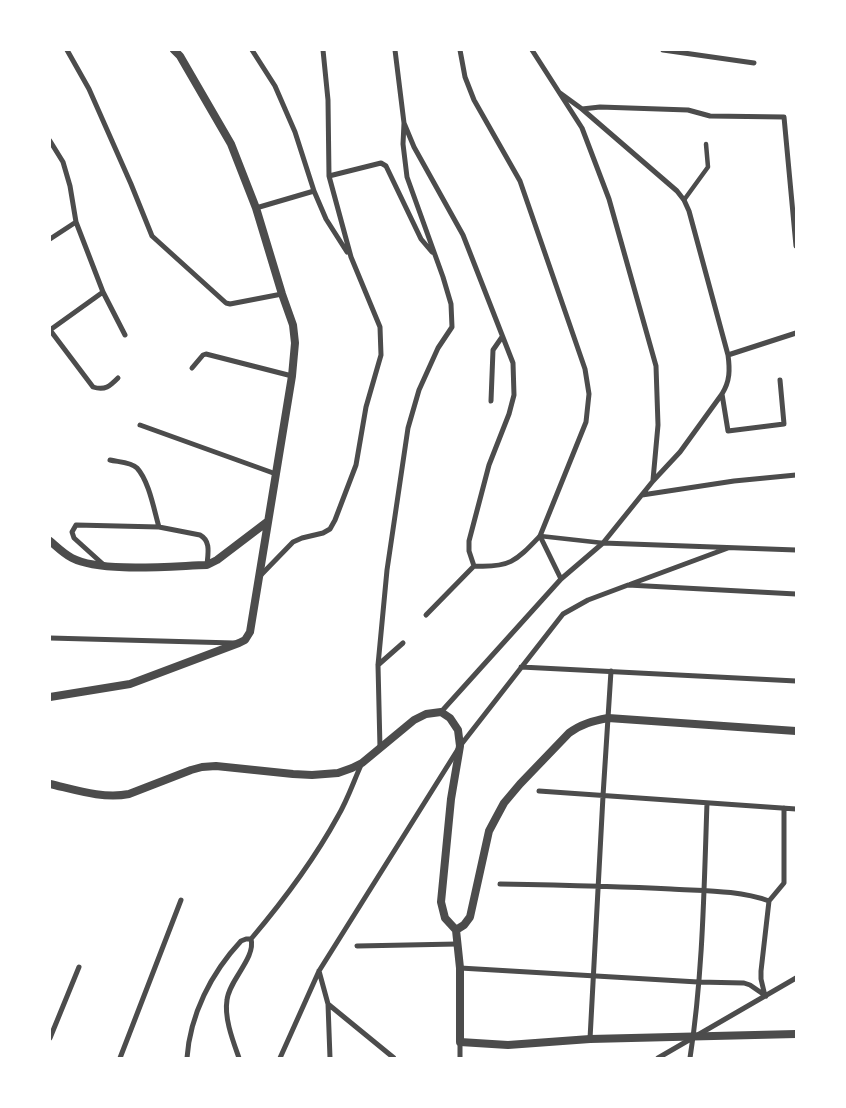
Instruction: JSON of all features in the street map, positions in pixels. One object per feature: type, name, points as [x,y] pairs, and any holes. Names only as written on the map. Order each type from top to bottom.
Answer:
[{"type":"street","points":[[67,50],[89,89],[152,236],[230,304],[282,294]]},
{"type":"street","points":[[50,697],[130,684],[239,643],[245,640],[250,632],[292,376],[295,343],[293,325],[256,208],[231,144],[180,56],[174,50]]},
{"type":"street","points":[[252,50],[275,86],[295,132],[314,191],[326,219],[351,257]]},
{"type":"street","points":[[260,576],[293,542],[323,533],[330,529],[335,520],[356,465],[366,407],[381,355],[382,338],[380,327],[351,257],[329,176],[328,100],[323,50]]},
{"type":"street","points":[[380,748],[378,665],[386,570],[408,428],[419,390],[438,348],[452,327],[451,304],[407,177],[403,144],[404,123],[395,50]]},
{"type":"street","points":[[426,615],[474,566],[494,567],[510,562],[524,553],[540,536],[586,422],[589,394],[585,369],[520,181],[474,100],[464,77],[460,50]]},
{"type":"street","points":[[532,50],[582,128],[609,199],[656,366],[658,425],[653,481]]},
{"type":"street","points":[[663,50],[754,63]]},
{"type":"street","points":[[440,712],[561,579],[604,543],[653,481],[680,452],[722,394],[730,376],[728,355],[689,211],[684,200],[677,191],[582,109],[560,93]]},
{"type":"street","points":[[582,109],[688,110],[710,116],[784,117],[796,246]]},
{"type":"street","points":[[404,123],[414,147],[463,235],[513,363],[514,395],[489,465],[469,541],[469,551],[474,566]]},
{"type":"street","points":[[50,140],[63,162],[70,186],[76,222],[103,292],[125,335]]},
{"type":"street","points":[[684,200],[708,167],[706,144]]},
{"type":"street","points":[[329,176],[381,163],[386,166],[421,238],[434,254]]},
{"type":"street","points":[[256,208],[314,191]]},
{"type":"street","points":[[50,239],[76,222]]},
{"type":"street","points":[[103,292],[50,330],[93,387],[100,390],[110,386],[118,378]]},
{"type":"street","points":[[728,355],[796,332]]},
{"type":"street","points":[[491,402],[493,350],[502,337]]},
{"type":"street","points":[[192,368],[206,354],[292,376]]},
{"type":"street","points":[[722,394],[728,431],[784,424],[780,380]]},
{"type":"street","points":[[140,425],[276,474]]},
{"type":"street","points":[[110,460],[136,467],[149,491],[159,527]]},
{"type":"street","points":[[642,495],[734,481],[796,475]]},
{"type":"street","points":[[50,541],[70,558],[88,564],[105,566],[207,565],[217,560],[267,522]]},
{"type":"street","points":[[105,566],[74,538],[72,532],[76,526],[159,527],[200,534],[205,537],[208,543],[207,565]]},
{"type":"street","points":[[540,536],[604,543],[796,550]]},
{"type":"street","points":[[540,536],[561,579]]},
{"type":"street","points":[[280,1058],[319,971],[460,746],[563,614],[588,600],[730,548]]},
{"type":"street","points":[[628,585],[796,594]]},
{"type":"street","points":[[50,638],[239,643]]},
{"type":"street","points":[[378,665],[403,642]]},
{"type":"street","points":[[521,668],[796,680]]},
{"type":"street","points":[[590,1039],[602,796],[611,671]]},
{"type":"street","points":[[50,784],[104,796],[116,796],[129,794],[202,767],[216,766],[312,775],[338,773],[362,763],[414,720],[426,714],[440,712],[450,718],[458,730],[460,746],[451,800],[442,902],[444,918],[456,930],[460,968],[460,1058]]},
{"type":"street","points":[[456,930],[464,925],[470,917],[489,831],[504,803],[569,733],[578,726],[608,718],[796,731]]},
{"type":"street","points":[[239,1058],[233,1041],[226,1001],[230,988],[252,948],[251,939],[314,858],[340,814],[362,763]]},
{"type":"street","points":[[538,791],[796,809]]},
{"type":"street","points":[[690,1058],[698,982],[707,803]]},
{"type":"street","points":[[766,996],[761,979],[761,971],[769,901],[784,883],[784,808]]},
{"type":"street","points":[[500,884],[704,891],[750,895],[769,901]]},
{"type":"street","points":[[120,1058],[181,900]]},
{"type":"street","points":[[187,1058],[188,1042],[198,1008],[216,973],[241,941],[251,939]]},
{"type":"street","points":[[357,946],[457,944]]},
{"type":"street","points":[[50,1038],[79,967]]},
{"type":"street","points":[[460,968],[744,983],[766,996]]},
{"type":"street","points":[[319,971],[328,1004],[330,1058]]},
{"type":"street","points":[[658,1058],[796,978]]},
{"type":"street","points":[[328,1004],[394,1058]]},
{"type":"street","points":[[460,1042],[508,1045],[590,1039],[796,1034]]}]
